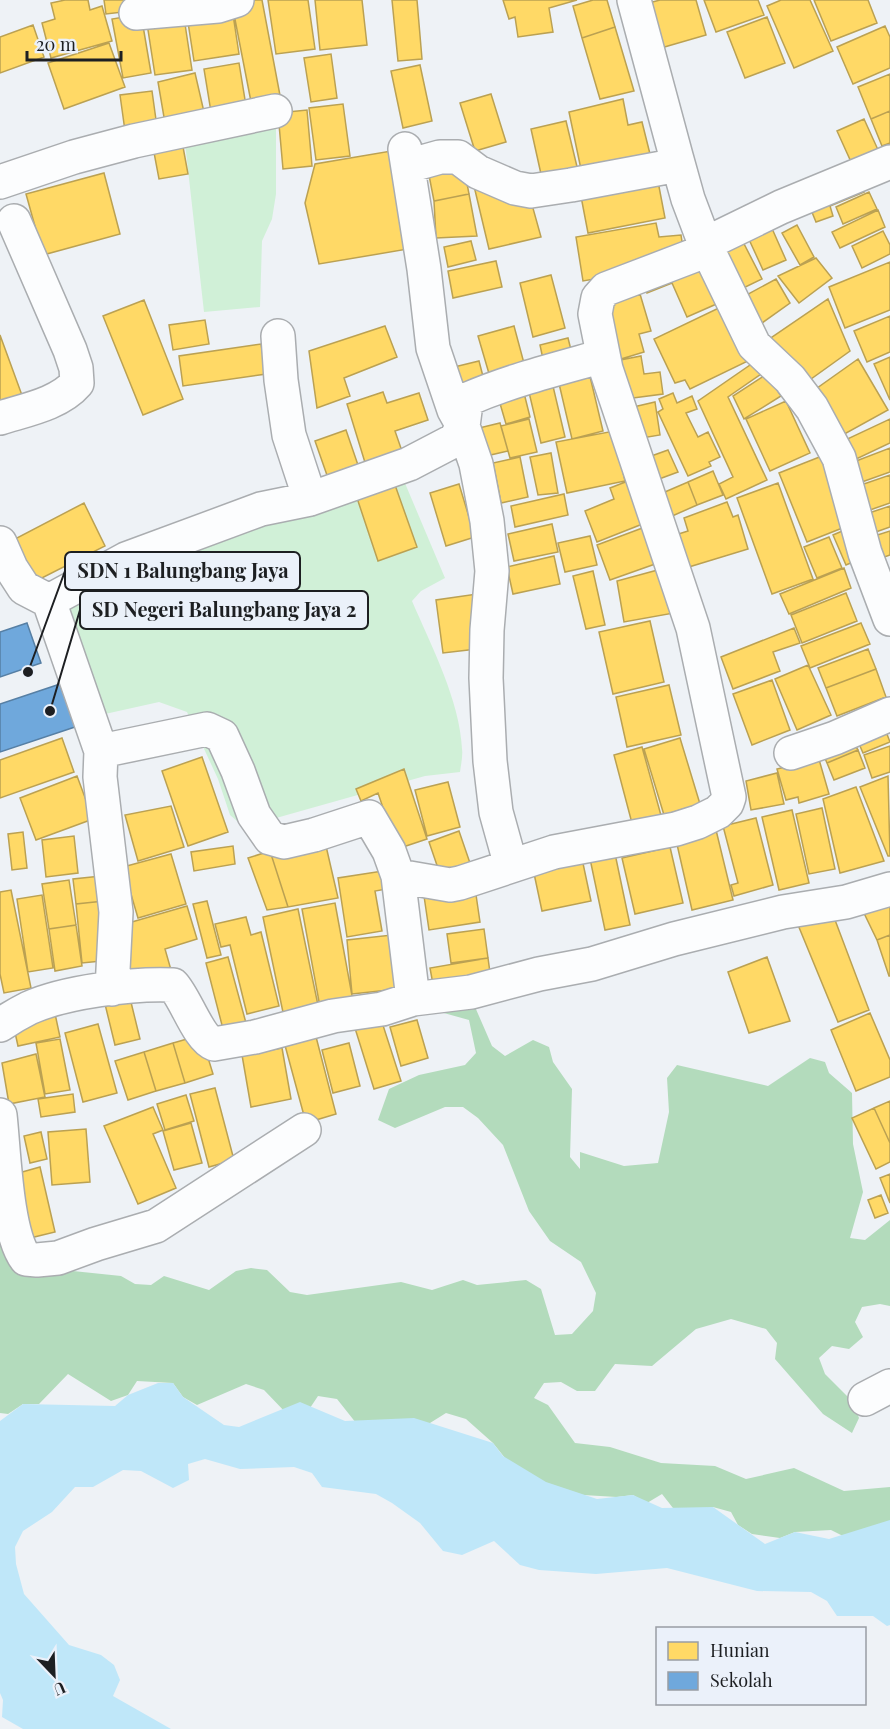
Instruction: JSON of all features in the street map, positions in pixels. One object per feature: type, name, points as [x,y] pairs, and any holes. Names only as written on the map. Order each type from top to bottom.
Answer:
[{"type":"street","points":[[136,13],[218,6],[237,0]]},
{"type":"street","points":[[634,0],[678,165],[706,247],[754,345],[790,379],[812,408],[839,458],[865,553],[890,619]]},
{"type":"street","points":[[0,182],[74,157],[134,141],[275,111]]},
{"type":"street","points":[[511,866],[496,812],[490,761],[486,678],[492,571],[487,521],[476,464],[454,410],[433,348],[425,278],[406,158],[458,157],[478,172],[515,188],[531,190],[678,165]]},
{"type":"street","points":[[398,876],[450,885],[554,852],[687,825],[718,812],[727,803],[729,797],[693,628],[606,369],[595,314],[598,298],[606,289],[660,270],[781,207],[890,162]]},
{"type":"street","points":[[0,418],[59,398],[77,383],[76,368],[70,350],[14,221]]},
{"type":"street","points":[[278,336],[281,380],[290,435],[310,499]]},
{"type":"street","points":[[49,601],[126,559],[261,509],[310,499],[409,464],[455,440],[462,426],[468,399],[526,377],[603,356]]},
{"type":"street","points":[[0,543],[11,568],[24,588],[49,601],[102,751],[100,777],[116,912],[112,989]]},
{"type":"street","points":[[791,753],[835,738],[890,714]]},
{"type":"street","points":[[102,751],[207,729],[222,736],[254,815],[270,837],[284,842],[369,817],[389,850],[398,876],[413,999]]},
{"type":"street","points":[[0,1025],[30,1008],[77,994],[150,984],[173,985],[181,994],[202,1034],[214,1044],[333,1016],[382,1009],[413,999],[471,992],[539,974],[592,964],[674,939],[783,912],[846,902],[890,889]]},
{"type":"street","points":[[0,1115],[12,1228],[26,1259],[37,1260],[58,1258],[156,1226],[304,1130]]},
{"type":"green space","points":[[276,121],[276,194],[272,219],[262,241],[260,307],[204,312],[184,134]]},
{"type":"green space","points":[[399,469],[445,578],[421,591],[412,601],[443,674],[456,712],[462,752],[460,772],[425,776],[244,827],[230,815],[218,779],[187,712],[159,702],[105,714],[57,605],[113,578]]},
{"type":"green space","points":[[472,1000],[492,1046],[505,1056],[533,1040],[549,1047],[553,1062],[572,1089],[570,1157],[580,1169],[580,1152],[624,1166],[658,1163],[669,1112],[667,1078],[677,1065],[768,1086],[810,1058],[825,1062],[829,1073],[852,1093],[853,1144],[863,1192],[850,1238],[865,1240],[890,1220],[890,1306],[880,1304],[862,1307],[855,1322],[863,1337],[849,1349],[832,1346],[819,1358],[825,1374],[853,1402],[859,1418],[852,1433],[823,1414],[775,1359],[777,1343],[766,1329],[731,1319],[696,1329],[652,1366],[615,1364],[595,1391],[577,1391],[561,1382],[544,1383],[534,1398],[548,1405],[575,1443],[610,1447],[661,1463],[715,1466],[746,1479],[794,1468],[844,1491],[890,1487],[890,1531],[847,1538],[831,1530],[795,1532],[780,1538],[752,1534],[738,1525],[731,1512],[713,1507],[690,1515],[673,1508],[662,1494],[647,1503],[633,1495],[617,1497],[566,1494],[525,1483],[493,1443],[466,1419],[446,1413],[430,1423],[360,1428],[337,1399],[318,1396],[306,1414],[288,1415],[264,1390],[246,1384],[197,1405],[183,1397],[173,1383],[137,1381],[128,1395],[111,1401],[68,1374],[39,1404],[23,1404],[8,1414],[0,1413],[0,1240],[73,1271],[121,1276],[135,1284],[151,1285],[164,1276],[209,1290],[236,1271],[251,1268],[267,1270],[290,1292],[307,1295],[401,1282],[432,1290],[463,1280],[477,1285],[526,1280],[541,1289],[555,1335],[572,1334],[593,1311],[596,1293],[581,1262],[550,1241],[529,1211],[503,1145],[478,1118],[463,1107],[445,1107],[395,1128],[378,1120],[389,1089],[419,1075],[465,1065],[476,1053],[469,1020],[433,1010]]},
{"type":"water","points":[[158,1383],[173,1383],[183,1397],[224,1425],[239,1427],[300,1402],[345,1421],[414,1418],[493,1443],[503,1456],[546,1482],[597,1499],[633,1495],[662,1508],[713,1507],[765,1544],[795,1532],[829,1539],[890,1520],[890,1625],[887,1626],[873,1616],[837,1616],[827,1601],[811,1592],[757,1591],[667,1568],[596,1574],[539,1570],[520,1565],[494,1541],[462,1555],[443,1551],[420,1523],[376,1494],[322,1487],[312,1473],[294,1467],[240,1469],[205,1459],[188,1464],[189,1480],[173,1488],[141,1471],[123,1470],[93,1487],[75,1487],[52,1512],[23,1531],[15,1547],[16,1564],[24,1594],[69,1645],[101,1655],[114,1665],[120,1680],[113,1696],[171,1729],[23,1729],[2,1717],[3,1700],[0,1693],[0,1421],[23,1404],[115,1406],[128,1395]]},
{"type":"building: Hunian","points":[[65,0],[88,0],[90,10],[102,6],[112,41],[51,58],[42,23],[55,19],[51,3]]},
{"type":"building: Hunian","points":[[104,0],[147,0],[148,9],[106,14]]},
{"type":"building: Hunian","points":[[262,0],[282,106],[253,112],[232,4]]},
{"type":"building: Hunian","points":[[268,0],[308,0],[315,49],[276,54]]},
{"type":"building: Hunian","points":[[315,0],[362,0],[367,45],[320,50]]},
{"type":"building: Hunian","points":[[392,0],[417,0],[422,59],[398,61]]},
{"type":"building: Hunian","points":[[503,0],[577,0],[549,8],[553,32],[518,37],[515,17],[509,19]]},
{"type":"building: Hunian","points":[[593,0],[607,0],[615,27],[582,38],[573,6]]},
{"type":"building: Hunian","points":[[660,0],[696,0],[706,35],[654,50],[641,5]]},
{"type":"building: Hunian","points":[[704,0],[758,0],[764,15],[716,32]]},
{"type":"building: Hunian","points":[[781,0],[810,0],[833,51],[794,68],[767,6]]},
{"type":"building: Hunian","points":[[814,0],[868,0],[877,23],[831,41]]},
{"type":"building: Hunian","points":[[232,8],[239,54],[194,61],[187,16]]},
{"type":"building: Hunian","points":[[183,11],[192,70],[155,75],[146,17]]},
{"type":"building: Hunian","points":[[141,14],[151,73],[123,78],[112,19]]},
{"type":"building: Hunian","points":[[767,17],[785,63],[745,78],[727,32]]},
{"type":"building: Hunian","points":[[33,25],[44,57],[0,73],[0,37]]},
{"type":"building: Hunian","points":[[885,26],[890,37],[890,68],[853,84],[837,47]]},
{"type":"building: Hunian","points":[[615,27],[634,91],[600,99],[582,38]]},
{"type":"building: Hunian","points":[[109,43],[125,87],[64,109],[48,63]]},
{"type":"building: Hunian","points":[[331,54],[337,98],[311,102],[304,58]]},
{"type":"building: Hunian","points":[[239,63],[247,112],[212,118],[204,69]]},
{"type":"building: Hunian","points":[[420,65],[432,121],[403,128],[391,71]]},
{"type":"building: Hunian","points":[[195,73],[207,125],[166,129],[158,82]]},
{"type":"building: Hunian","points":[[890,74],[890,111],[871,119],[858,87]]},
{"type":"building: Hunian","points":[[152,91],[157,127],[125,131],[120,95]]},
{"type":"building: Hunian","points":[[491,94],[506,142],[475,151],[460,103]]},
{"type":"building: Hunian","points":[[623,99],[628,125],[642,122],[651,158],[582,174],[569,112]]},
{"type":"building: Hunian","points":[[343,104],[350,156],[316,160],[309,108]]},
{"type":"building: Hunian","points":[[307,110],[312,166],[283,169],[278,113]]},
{"type":"building: Hunian","points":[[890,111],[890,143],[882,146],[871,119]]},
{"type":"building: Hunian","points":[[864,119],[879,152],[852,164],[837,131]]},
{"type":"building: Hunian","points":[[566,121],[579,175],[543,183],[531,129]]},
{"type":"building: Hunian","points":[[181,136],[188,174],[159,179],[152,142]]},
{"type":"building: Hunian","points":[[397,150],[408,249],[319,264],[305,203],[315,164]]},
{"type":"building: Hunian","points":[[463,163],[469,194],[434,201],[428,170]]},
{"type":"building: Hunian","points":[[656,171],[665,218],[588,233],[579,186]]},
{"type":"building: Hunian","points":[[104,173],[120,234],[43,255],[26,194]]},
{"type":"building: Hunian","points":[[858,179],[864,192],[830,206],[833,216],[816,222],[807,200]]},
{"type":"building: Hunian","points":[[474,186],[531,201],[541,237],[489,249]]},
{"type":"building: Hunian","points":[[869,192],[877,209],[843,224],[836,207]]},
{"type":"building: Hunian","points":[[469,194],[477,236],[436,238],[434,201]]},
{"type":"building: Hunian","points":[[878,210],[885,227],[840,248],[832,232]]},
{"type":"building: Hunian","points":[[656,223],[659,237],[681,235],[684,255],[664,267],[583,281],[576,237]]},
{"type":"building: Hunian","points":[[770,224],[786,260],[763,270],[747,235]]},
{"type":"building: Hunian","points":[[797,225],[814,257],[800,265],[782,233]]},
{"type":"building: Hunian","points":[[883,231],[890,245],[890,254],[862,268],[852,246]]},
{"type":"building: Hunian","points":[[739,234],[762,279],[733,293],[711,247]]},
{"type":"building: Hunian","points":[[471,241],[476,260],[448,267],[444,247]]},
{"type":"building: Hunian","points":[[816,258],[832,278],[799,303],[778,276]]},
{"type":"building: Hunian","points":[[496,261],[502,287],[453,298],[448,271]]},
{"type":"building: Hunian","points":[[890,262],[890,310],[845,328],[829,287]]},
{"type":"building: Hunian","points":[[703,264],[721,302],[687,317],[672,283],[647,293],[645,286]]},
{"type":"building: Hunian","points":[[551,275],[565,328],[533,337],[520,283]]},
{"type":"building: Hunian","points":[[776,279],[790,303],[755,328],[739,299]]},
{"type":"building: Hunian","points":[[640,294],[651,331],[639,334],[644,352],[621,359],[608,305]]},
{"type":"building: Hunian","points":[[828,299],[850,351],[804,384],[765,342]]},
{"type":"building: Hunian","points":[[144,300],[183,399],[143,415],[103,316]]},
{"type":"building: Hunian","points":[[725,305],[750,360],[690,389],[685,380],[675,383],[654,339]]},
{"type":"building: Hunian","points":[[890,316],[890,352],[867,362],[854,331]]},
{"type":"building: Hunian","points":[[205,320],[209,344],[173,350],[169,325]]},
{"type":"building: Hunian","points":[[385,326],[397,357],[344,378],[350,396],[317,408],[309,351]]},
{"type":"building: Hunian","points":[[514,326],[525,367],[490,377],[478,336]]},
{"type":"building: Hunian","points":[[0,335],[23,398],[0,407]]},
{"type":"building: Hunian","points":[[568,338],[573,358],[544,364],[540,345]]},
{"type":"building: Hunian","points":[[261,344],[266,374],[183,386],[179,356]]},
{"type":"building: Hunian","points":[[641,356],[644,374],[660,372],[663,394],[618,400],[610,362]]},
{"type":"building: Hunian","points":[[890,357],[890,400],[874,364]]},
{"type":"building: Hunian","points":[[858,359],[888,410],[839,437],[813,391]]},
{"type":"building: Hunian","points":[[479,361],[485,384],[456,391],[450,368]]},
{"type":"building: Hunian","points":[[753,363],[761,374],[728,397],[767,480],[726,499],[719,484],[733,477],[698,401]]},
{"type":"building: Hunian","points":[[588,368],[603,431],[572,439],[557,375]]},
{"type":"building: Hunian","points":[[767,374],[781,396],[744,419],[733,396]]},
{"type":"building: Hunian","points":[[552,382],[565,437],[541,443],[528,388]]},
{"type":"building: Hunian","points":[[383,392],[387,403],[419,393],[428,420],[395,431],[404,457],[367,469],[347,404]]},
{"type":"building: Hunian","points":[[524,393],[530,417],[506,424],[499,400]]},
{"type":"building: Hunian","points":[[673,393],[677,403],[692,396],[697,409],[686,413],[698,437],[708,432],[720,457],[709,462],[711,466],[688,476],[658,412],[663,409],[659,399]]},
{"type":"building: Hunian","points":[[786,401],[810,453],[770,471],[746,419]]},
{"type":"building: Hunian","points":[[655,402],[660,435],[642,438],[629,408]]},
{"type":"building: Hunian","points":[[529,419],[537,452],[510,458],[501,426]]},
{"type":"building: Hunian","points":[[890,419],[890,443],[852,461],[843,441]]},
{"type":"building: Hunian","points":[[500,423],[508,451],[486,456],[479,428]]},
{"type":"building: Hunian","points":[[346,430],[359,468],[328,478],[315,441]]},
{"type":"building: Hunian","points":[[614,431],[625,481],[567,493],[556,442]]},
{"type":"building: Hunian","points":[[890,448],[890,472],[859,483],[851,463]]},
{"type":"building: Hunian","points":[[668,450],[678,472],[651,482],[643,459]]},
{"type":"building: Hunian","points":[[551,453],[558,493],[538,495],[530,457]]},
{"type":"building: Hunian","points":[[827,454],[850,525],[807,542],[779,473]]},
{"type":"building: Hunian","points":[[520,457],[528,497],[501,503],[493,463]]},
{"type":"building: Hunian","points":[[713,471],[723,495],[697,505],[688,482]]},
{"type":"building: Hunian","points":[[890,475],[890,503],[867,511],[858,486]]},
{"type":"building: Hunian","points":[[628,481],[645,523],[597,542],[585,511],[614,499],[610,488]]},
{"type":"building: Hunian","points":[[688,482],[697,505],[661,521],[651,498]]},
{"type":"building: Hunian","points":[[778,483],[813,579],[772,594],[737,498]]},
{"type":"building: Hunian","points":[[459,484],[475,537],[446,546],[430,493]]},
{"type":"building: Hunian","points":[[395,485],[417,547],[378,561],[357,498]]},
{"type":"building: Hunian","points":[[564,494],[568,515],[515,527],[511,506]]},
{"type":"building: Hunian","points":[[727,502],[733,517],[738,515],[748,549],[679,570],[669,537],[688,531],[684,518]]},
{"type":"building: Hunian","points":[[84,503],[105,546],[34,582],[13,540]]},
{"type":"building: Hunian","points":[[890,506],[890,527],[873,533],[866,514]]},
{"type":"building: Hunian","points":[[552,524],[558,552],[514,561],[508,534]]},
{"type":"building: Hunian","points":[[645,527],[658,563],[610,580],[597,545]]},
{"type":"building: Hunian","points":[[847,529],[860,559],[846,565],[833,535]]},
{"type":"building: Hunian","points":[[890,531],[890,555],[876,560],[868,538]]},
{"type":"building: Hunian","points":[[590,536],[597,565],[565,572],[558,543]]},
{"type":"building: Hunian","points":[[829,537],[842,568],[817,578],[804,547]]},
{"type":"building: Hunian","points":[[554,556],[560,584],[513,594],[507,567]]},
{"type":"building: Hunian","points":[[665,568],[674,613],[624,622],[617,581]]},
{"type":"building: Hunian","points":[[844,568],[851,588],[789,614],[780,594]]},
{"type":"building: Hunian","points":[[593,571],[605,625],[586,629],[573,576]]},
{"type":"building: Hunian","points":[[846,593],[857,621],[802,643],[791,615]]},
{"type":"building: Hunian","points":[[477,594],[485,648],[443,653],[436,600]]},
{"type":"building: Hunian","points":[[650,621],[664,682],[613,694],[599,632]]},
{"type":"building: Hunian","points":[[861,623],[870,644],[810,668],[801,646]]},
{"type":"building: Hunian","points":[[794,628],[800,643],[773,652],[780,671],[733,689],[721,657]]},
{"type":"building: Hunian","points":[[868,649],[876,669],[826,688],[818,668]]},
{"type":"building: Hunian","points":[[808,665],[831,715],[797,730],[775,679]]},
{"type":"building: Hunian","points":[[876,669],[886,697],[837,716],[826,688]]},
{"type":"building: Hunian","points":[[772,680],[790,730],[752,745],[733,694]]},
{"type":"building: Hunian","points":[[669,685],[681,735],[627,747],[616,697]]},
{"type":"building: Hunian","points":[[882,721],[890,742],[863,753],[854,732]]},
{"type":"building: Hunian","points":[[850,737],[858,750],[827,763],[821,749]]},
{"type":"building: Hunian","points":[[62,738],[74,772],[0,798],[0,760]]},
{"type":"building: Hunian","points":[[680,738],[700,804],[664,815],[644,749]]},
{"type":"building: Hunian","points":[[890,746],[890,772],[872,778],[864,755]]},
{"type":"building: Hunian","points":[[642,747],[662,819],[633,827],[614,755]]},
{"type":"building: Hunian","points":[[816,749],[829,794],[799,803],[798,797],[786,800],[777,769],[789,766]]},
{"type":"building: Hunian","points":[[858,750],[865,768],[834,780],[827,763]]},
{"type":"building: Hunian","points":[[202,757],[228,832],[188,846],[162,771]]},
{"type":"building: Hunian","points":[[404,769],[427,839],[397,849],[378,793],[361,801],[356,789]]},
{"type":"building: Hunian","points":[[777,773],[784,804],[751,810],[746,781]]},
{"type":"building: Hunian","points":[[77,776],[93,819],[36,840],[20,798]]},
{"type":"building: Hunian","points":[[888,776],[890,856],[888,856],[860,787]]},
{"type":"building: Hunian","points":[[448,782],[460,827],[427,836],[415,790]]},
{"type":"building: Hunian","points":[[856,787],[884,861],[840,873],[823,799]]},
{"type":"building: Hunian","points":[[171,806],[184,847],[138,861],[125,815]]},
{"type":"building: Hunian","points":[[822,808],[835,869],[809,874],[796,814]]},
{"type":"building: Hunian","points":[[792,810],[809,883],[779,890],[762,817]]},
{"type":"building: Hunian","points":[[756,818],[773,885],[734,896],[731,885],[738,883],[723,826]]},
{"type":"building: Hunian","points":[[716,830],[733,900],[692,910],[676,840]]},
{"type":"building: Hunian","points":[[459,831],[471,866],[441,877],[429,842]]},
{"type":"building: Hunian","points":[[23,832],[27,868],[12,870],[8,834]]},
{"type":"building: Hunian","points":[[323,833],[338,898],[288,907],[270,851]]},
{"type":"building: Hunian","points":[[74,836],[78,873],[46,877],[42,840]]},
{"type":"building: Hunian","points":[[233,846],[235,864],[194,871],[191,852]]},
{"type":"building: Hunian","points":[[670,847],[683,903],[635,914],[622,858]]},
{"type":"building: Hunian","points":[[614,849],[630,925],[605,930],[589,854]]},
{"type":"building: Hunian","points":[[270,851],[288,907],[267,910],[248,858]]},
{"type":"building: Hunian","points":[[171,854],[186,904],[138,918],[123,867]]},
{"type":"building: Hunian","points":[[581,854],[591,901],[542,911],[532,864]]},
{"type":"building: Hunian","points":[[389,870],[392,888],[375,891],[382,931],[347,937],[338,878]]},
{"type":"building: Hunian","points":[[101,876],[104,901],[76,904],[73,879]]},
{"type":"building: Hunian","points":[[69,880],[76,925],[49,929],[42,884]]},
{"type":"building: Hunian","points":[[475,888],[480,922],[429,930],[424,896]]},
{"type":"building: Hunian","points":[[11,890],[31,988],[4,993],[0,974],[0,892]]},
{"type":"building: Hunian","points":[[42,895],[53,968],[28,972],[17,899]]},
{"type":"building: Hunian","points":[[890,897],[890,935],[877,940],[861,907]]},
{"type":"building: Hunian","points":[[104,901],[111,960],[82,963],[76,904]]},
{"type":"building: Hunian","points":[[207,901],[221,955],[207,958],[193,904]]},
{"type":"building: Hunian","points":[[335,903],[353,1001],[320,1007],[302,909]]},
{"type":"building: Hunian","points":[[187,906],[197,939],[165,949],[171,970],[134,982],[118,926]]},
{"type":"building: Hunian","points":[[298,909],[319,1010],[284,1017],[263,917]]},
{"type":"building: Hunian","points":[[832,912],[869,1010],[838,1022],[796,920]]},
{"type":"building: Hunian","points":[[246,917],[251,935],[261,932],[279,1006],[247,1014],[230,945],[221,947],[215,924]]},
{"type":"building: Hunian","points":[[76,925],[82,966],[55,971],[49,929]]},
{"type":"building: Hunian","points":[[484,929],[488,958],[451,963],[447,934]]},
{"type":"building: Hunian","points":[[392,935],[398,989],[352,994],[347,940]]},
{"type":"building: Hunian","points":[[890,935],[890,976],[889,976],[877,940]]},
{"type":"building: Hunian","points":[[228,957],[246,1023],[223,1029],[206,963]]},
{"type":"building: Hunian","points":[[767,957],[790,1021],[749,1033],[728,972]]},
{"type":"building: Hunian","points":[[488,958],[491,980],[434,990],[430,968]]},
{"type":"building: Hunian","points":[[129,994],[140,1039],[115,1045],[104,1000]]},
{"type":"building: Hunian","points":[[54,1009],[60,1037],[18,1046],[12,1019]]},
{"type":"building: Hunian","points":[[870,1013],[890,1060],[890,1077],[856,1091],[831,1030]]},
{"type":"building: Hunian","points":[[380,1016],[401,1081],[374,1089],[354,1025]]},
{"type":"building: Hunian","points":[[417,1020],[428,1058],[401,1066],[390,1027]]},
{"type":"building: Hunian","points":[[98,1024],[117,1093],[83,1102],[65,1033]]},
{"type":"building: Hunian","points":[[314,1029],[336,1114],[306,1123],[283,1038]]},
{"type":"building: Hunian","points":[[201,1035],[213,1074],[185,1083],[173,1043]]},
{"type":"building: Hunian","points":[[60,1039],[70,1090],[45,1094],[36,1043]]},
{"type":"building: Hunian","points":[[173,1043],[185,1083],[156,1091],[144,1052]]},
{"type":"building: Hunian","points":[[349,1043],[360,1086],[333,1093],[322,1050]]},
{"type":"building: Hunian","points":[[282,1048],[291,1099],[251,1107],[242,1055]]},
{"type":"building: Hunian","points":[[144,1052],[156,1091],[128,1100],[115,1061]]},
{"type":"building: Hunian","points":[[36,1054],[45,1097],[9,1104],[2,1063]]},
{"type":"building: Hunian","points":[[215,1088],[234,1160],[209,1167],[190,1094]]},
{"type":"building: Hunian","points":[[73,1094],[75,1112],[41,1117],[38,1099]]},
{"type":"building: Hunian","points":[[186,1095],[194,1121],[165,1130],[157,1104]]},
{"type":"building: Hunian","points":[[890,1101],[890,1143],[874,1108]]},
{"type":"building: Hunian","points":[[153,1107],[163,1130],[153,1134],[176,1188],[138,1204],[104,1126]]},
{"type":"building: Hunian","points":[[874,1108],[890,1143],[890,1162],[876,1169],[852,1118]]},
{"type":"building: Hunian","points":[[191,1123],[202,1163],[174,1170],[163,1131]]},
{"type":"building: Hunian","points":[[86,1129],[90,1182],[52,1185],[48,1132]]},
{"type":"building: Hunian","points":[[41,1132],[47,1159],[30,1163],[24,1136]]},
{"type":"building: Hunian","points":[[40,1167],[55,1232],[30,1238],[15,1174]]},
{"type":"building: Hunian","points":[[890,1174],[890,1203],[880,1178]]},
{"type":"building: Hunian","points":[[881,1195],[888,1213],[875,1218],[868,1200]]},
{"type":"building: Sekolah","points":[[27,623],[41,663],[0,677],[0,632]]},
{"type":"building: Sekolah","points":[[60,684],[75,727],[0,752],[0,704]]},
{"type":"place","name":"SDN 1 Balungbang Jaya","points":[[28,672]]},
{"type":"place","name":"SD Negeri Balungbang Jaya 2","points":[[50,711]]}]
